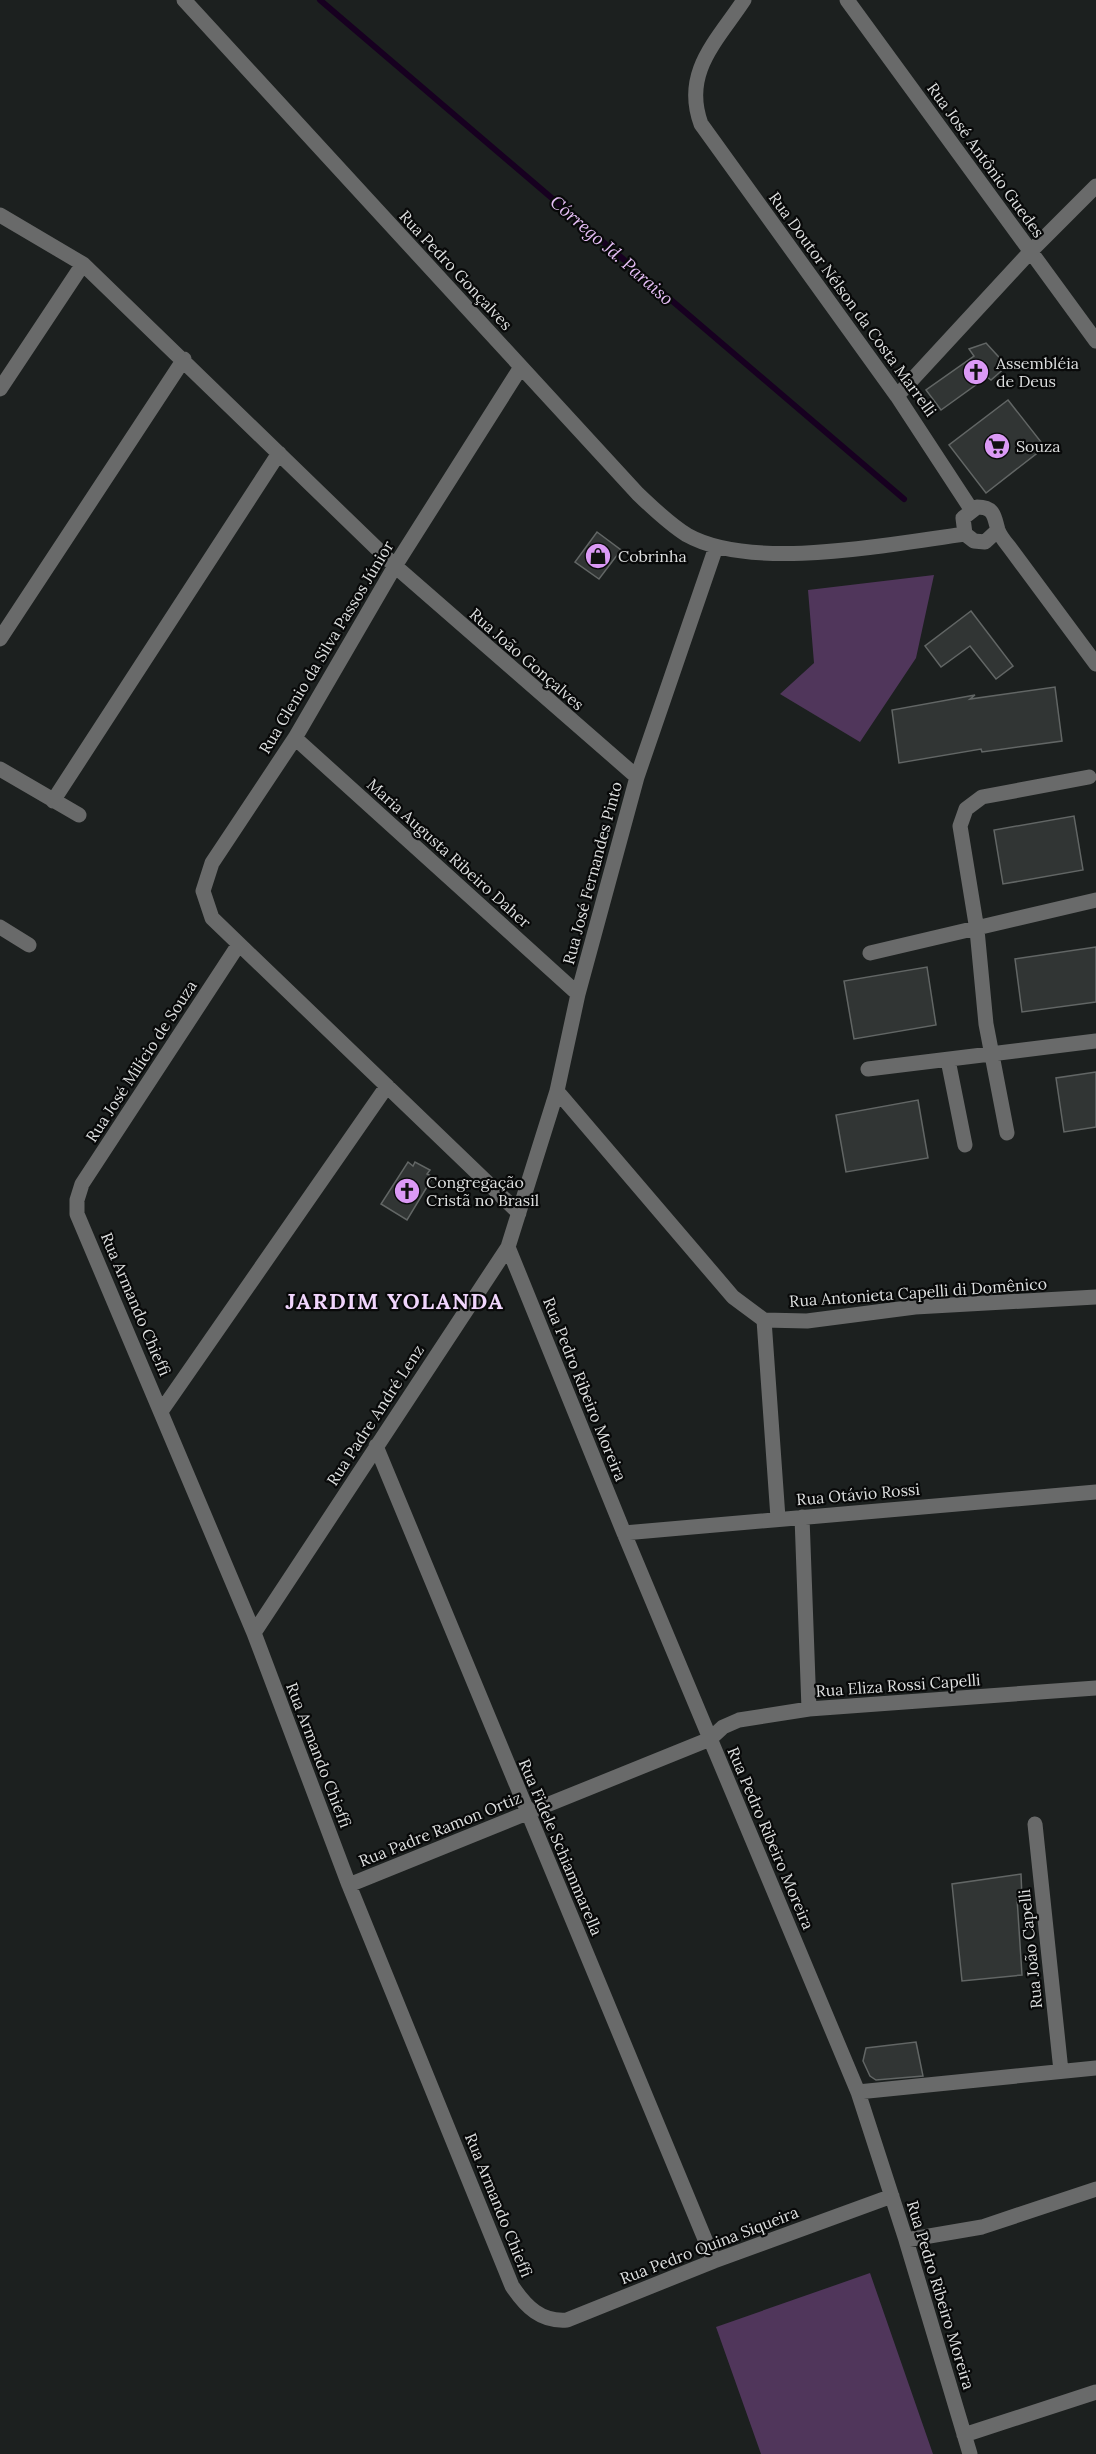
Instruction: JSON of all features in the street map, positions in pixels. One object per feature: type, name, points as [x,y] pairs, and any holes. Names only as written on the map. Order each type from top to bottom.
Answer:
[{"type":"street","name":"Rua Pedro Gonçalves","points":[[183,0],[659,514],[688,535],[716,547],[769,552],[824,553],[965,534]]},
{"type":"street","name":"Rua Doutor Nélson da Costa Marrelli","points":[[744,0],[696,78],[696,108],[701,124],[897,396],[971,509]]},
{"type":"street","name":"Rua José Antônio Guedes","points":[[847,0],[1096,341]]},
{"type":"street","points":[[897,396],[1031,251],[1096,186]]},
{"type":"street","name":"Rua João Gonçalves","points":[[0,215],[83,264],[184,359],[395,566],[637,777]]},
{"type":"street","points":[[0,389],[83,264]]},
{"type":"street","points":[[0,639],[184,359]]},
{"type":"street","name":"Rua Glenio da Silva Passos Júnior","points":[[519,1213],[212,918],[203,891],[212,863],[295,738],[395,566],[521,367]]},
{"type":"street","points":[[53,801],[279,453]]},
{"type":"street","points":[[998,530],[990,539],[979,543],[965,534],[963,518],[971,509],[977,507],[989,509],[997,518],[998,530],[1096,664]]},
{"type":"street","name":"Rua José Fernandes Pinto","points":[[519,1213],[557,1091],[578,994],[637,777],[716,547]]},
{"type":"street","name":"Maria Augusta Ribeiro Daher","points":[[295,738],[578,994]]},
{"type":"street","points":[[0,769],[79,814]]},
{"type":"street","points":[[1007,1133],[991,1056],[977,930],[960,826],[966,809],[982,797],[1089,777]]},
{"type":"street","points":[[870,953],[977,930],[1096,900]]},
{"type":"street","points":[[0,927],[28,945]]},
{"type":"street","name":"Rua José Milício de Souza","points":[[77,1200],[82,1184],[239,944]]},
{"type":"street","points":[[868,1069],[991,1056],[1096,1041]]},
{"type":"street","points":[[948,1060],[965,1145]]},
{"type":"street","points":[[162,1410],[387,1086]]},
{"type":"street","points":[[557,1091],[733,1298],[764,1320],[778,1518]]},
{"type":"street","name":"Rua Armando Chieffi","points":[[77,1200],[77,1214],[162,1410],[254,1633],[349,1885],[512,2286],[524,2304],[539,2316]]},
{"type":"street","name":"Rua Padre André Lenz","points":[[254,1633],[508,1247],[519,1213]]},
{"type":"street","name":"Rua Pedro Ribeiro Moreira","points":[[508,1247],[624,1533],[858,2092],[906,2240],[970,2454]]},
{"type":"street","name":"Rua Antonieta Capelli di Domênico","points":[[764,1320],[807,1321],[915,1307],[1096,1297]]},
{"type":"street","name":"Rua Fidele Schiammarella","points":[[376,1446],[714,2261]]},
{"type":"street","name":"Rua Otávio Rossi","points":[[624,1533],[1096,1491]]},
{"type":"street","points":[[802,1517],[809,1709]]},
{"type":"street","name":"Rua Eliza Rossi Capelli","points":[[710,1739],[723,1727],[739,1720],[809,1709],[1096,1688]]},
{"type":"street","name":"Rua Padre Ramon Ortiz","points":[[349,1885],[710,1739]]},
{"type":"street","name":"Rua João Capelli","points":[[1035,1824],[1061,2071]]},
{"type":"street","points":[[858,2092],[1096,2068]]},
{"type":"street","points":[[906,2240],[982,2228],[1096,2189]]},
{"type":"street","name":"Rua Pedro Quina Siqueira","points":[[539,2316],[554,2321],[567,2320],[714,2261],[892,2196]]},
{"type":"street","points":[[964,2435],[1096,2392]]},
{"type":"shaded area","points":[[934,575],[916,658],[860,742],[780,694],[814,663],[808,590]]},
{"type":"shaded area","points":[[870,2273],[933,2454],[761,2454],[716,2327]]},
{"type":"building","name":"Assembléia de Deus","points":[[986,343],[1007,366],[991,380],[987,377],[941,410],[926,390],[974,356],[969,349]]},
{"type":"building","name":"Souza","points":[[1008,400],[1045,447],[986,493],[949,445]]},
{"type":"building","name":"Cobrinha","points":[[597,532],[621,550],[599,579],[575,562]]},
{"type":"building","points":[[971,611],[1013,666],[996,679],[970,646],[941,667],[925,646]]},
{"type":"building","points":[[1055,687],[1062,741],[982,752],[981,749],[899,763],[892,710],[975,695],[970,699]]},
{"type":"building","points":[[1074,816],[1083,870],[1003,884],[994,830]]},
{"type":"building","points":[[1096,947],[1096,1002],[1022,1012],[1015,959]]},
{"type":"building","points":[[927,967],[936,1025],[854,1039],[844,981]]},
{"type":"building","points":[[1096,1072],[1096,1127],[1064,1132],[1056,1078]]},
{"type":"building","points":[[918,1100],[928,1158],[846,1172],[836,1115]]},
{"type":"building","name":"Congregação Cristã no Brasil","points":[[408,1162],[413,1166],[415,1162],[430,1170],[427,1174],[433,1177],[407,1220],[381,1204]]},
{"type":"building","points":[[1021,1874],[1022,1898],[1017,1898],[1022,1975],[962,1981],[952,1884]]},
{"type":"building","points":[[916,2042],[923,2076],[876,2080],[870,2076],[863,2061],[866,2048]]},
{"type":"waterway","name":"Córrego Jd. Paraiso","points":[[320,0],[904,499]]},
{"type":"place","name":"Assembléia de Deus","points":[[976,372]]},
{"type":"place","name":"Souza","points":[[997,446]]},
{"type":"place","name":"Cobrinha","points":[[598,556]]},
{"type":"place","name":"Congregação Cristã no Brasil","points":[[407,1191]]},
{"type":"district","name":"JARDIM YOLANDA","points":[[395,1301]]}]
